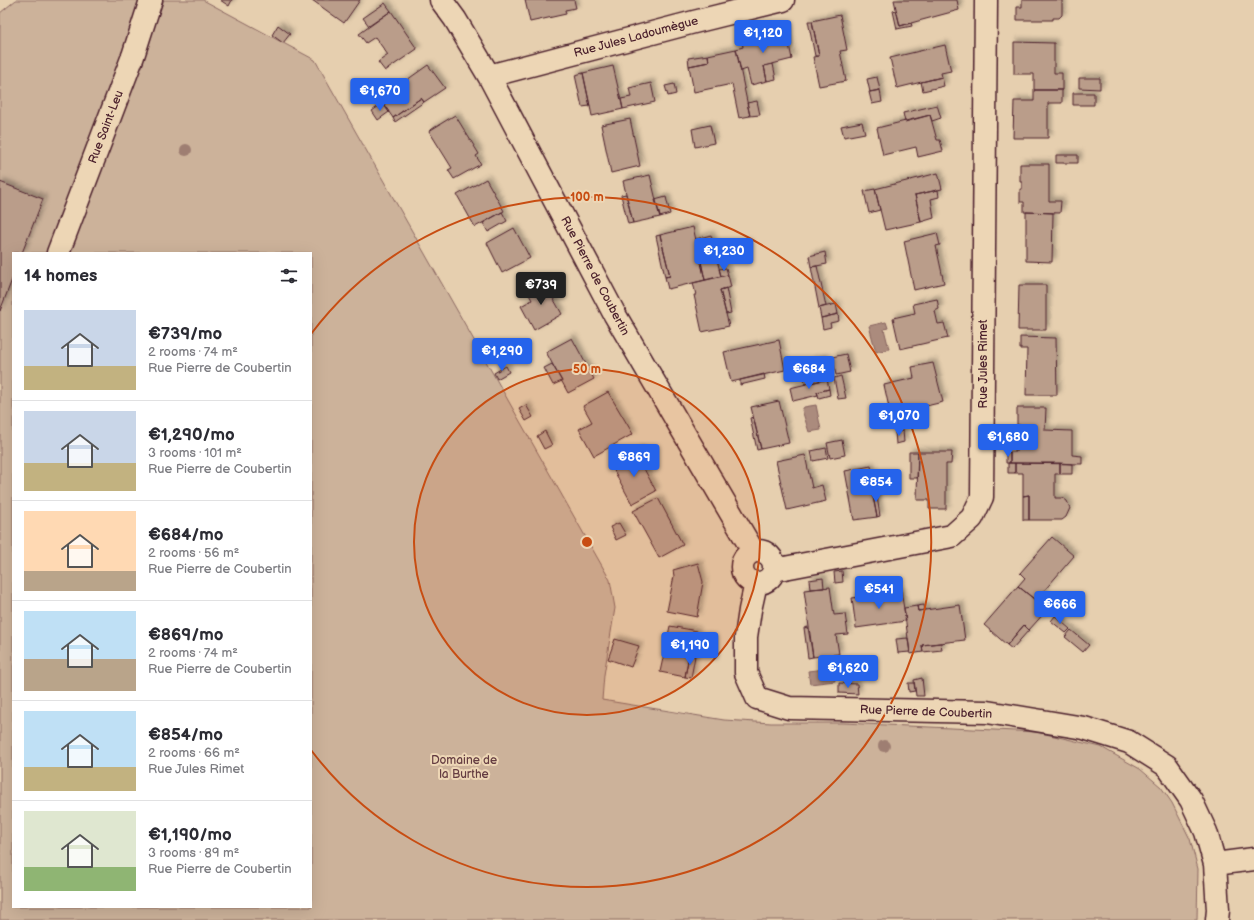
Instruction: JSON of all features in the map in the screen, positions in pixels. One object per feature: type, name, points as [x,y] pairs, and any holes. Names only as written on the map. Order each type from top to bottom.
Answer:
[{"type":"street","name":"Rue Saint-Leu","points":[[58,252],[133,56],[151,0]]},
{"type":"street","name":"Rue Pierre de Coubertin","points":[[441,0],[455,19],[488,76],[615,315],[753,551]]},
{"type":"street","name":"Rue Jules Ladoumègue","points":[[488,76],[784,0]]},
{"type":"street","name":"Rue Jules Rimet","points":[[774,570],[952,536],[972,518],[982,497],[986,0]]},
{"type":"street","points":[[758,550],[768,554],[772,559],[774,570],[767,580],[756,583],[746,578],[741,568],[744,558],[753,551],[758,550]]},
{"type":"street","name":"Rue Pierre de Coubertin","points":[[756,583],[746,637],[746,673],[757,698],[789,708],[987,712],[1084,728],[1129,742],[1167,766],[1191,800],[1206,832],[1214,864],[1218,910],[1217,920]]},
{"type":"street","points":[[1214,864],[1254,859]]},
{"type":"green space","name":"Domaine de la Burthe","points":[[16,0],[203,0],[315,60],[610,580],[615,608],[604,675],[602,700],[724,720],[771,723],[843,723],[1037,732],[1101,747],[1140,769],[1161,787],[1172,803],[1190,839],[1198,869],[1197,920],[0,920],[0,13]]},
{"type":"shaded area","points":[[886,322],[888,328],[884,329],[889,349],[876,352],[869,326]]},
{"type":"shaded area","points":[[816,405],[821,430],[809,432],[802,410],[804,407]]},
{"type":"shaded area","points":[[833,668],[835,681],[810,684],[808,671]]},
{"type":"building","points":[[220,0],[232,0],[229,6]]},
{"type":"building","points":[[312,0],[360,0],[344,23]]},
{"type":"building","points":[[525,0],[574,0],[576,8],[565,10],[566,14],[530,22]]},
{"type":"building","points":[[894,0],[957,0],[959,10],[900,26]]},
{"type":"building","points":[[1022,0],[1062,0],[1062,15],[1059,18],[1053,18],[1053,20],[1017,20],[1017,7],[1022,7]]},
{"type":"building","points":[[385,3],[391,11],[369,26],[363,18]]},
{"type":"building","points":[[896,10],[900,26],[911,23],[912,26],[897,29],[893,11]]},
{"type":"building","points":[[391,11],[417,49],[385,71],[378,62],[388,55],[375,37],[366,43],[359,34]]},
{"type":"building","points":[[840,15],[847,50],[840,51],[846,81],[819,86],[813,57],[819,56],[812,21]]},
{"type":"building","points":[[808,21],[812,21],[819,56],[815,56]]},
{"type":"building","points":[[278,25],[290,34],[283,43],[272,35]]},
{"type":"building","points":[[786,30],[792,59],[764,66],[767,81],[751,85],[747,69],[741,71],[736,49],[743,47],[741,36],[753,33],[754,38]]},
{"type":"building","points":[[1014,42],[1054,43],[1054,73],[1062,73],[1062,90],[1034,90],[1034,74],[1014,74]]},
{"type":"building","points":[[945,45],[951,71],[941,73],[942,77],[897,88],[890,58]]},
{"type":"building","points":[[736,49],[750,116],[739,118],[732,84],[694,92],[689,66],[709,62],[708,55]]},
{"type":"building","points":[[708,55],[709,62],[689,66],[688,58]]},
{"type":"building","points":[[773,64],[776,79],[767,81],[764,66]]},
{"type":"building","points":[[428,65],[445,88],[424,102],[421,98],[393,118],[380,99]]},
{"type":"building","points":[[613,66],[623,109],[592,116],[583,73]]},
{"type":"building","points":[[583,73],[590,106],[582,107],[575,75]]},
{"type":"building","points":[[877,77],[880,90],[870,92],[867,79]]},
{"type":"building","points":[[942,77],[944,86],[923,91],[921,82]]},
{"type":"building","points":[[1079,78],[1100,78],[1100,89],[1079,88]]},
{"type":"building","points":[[651,83],[655,102],[623,109],[621,99],[631,97],[629,88]]},
{"type":"building","points":[[674,84],[676,94],[668,96],[665,86]]},
{"type":"building","points":[[880,90],[882,102],[872,104],[869,92]]},
{"type":"building","points":[[1034,90],[1062,90],[1062,103],[1048,103],[1048,138],[1013,138],[1014,101],[1034,101]]},
{"type":"building","points":[[1073,93],[1094,93],[1094,105],[1073,105]]},
{"type":"building","points":[[421,98],[424,102],[395,122],[393,118]]},
{"type":"building","points":[[757,101],[760,115],[750,116],[747,103]]},
{"type":"building","points":[[383,103],[389,112],[378,120],[372,111]]},
{"type":"building","points":[[937,105],[941,118],[932,121],[930,115],[905,122],[903,113]]},
{"type":"building","points":[[455,115],[479,154],[476,156],[481,164],[454,179],[448,170],[452,168],[429,131]]},
{"type":"building","points":[[930,115],[937,140],[940,140],[943,151],[918,157],[916,147],[883,155],[877,128]]},
{"type":"building","points":[[630,119],[640,166],[611,173],[601,125]]},
{"type":"building","points":[[862,122],[865,133],[844,137],[841,126]]},
{"type":"building","points":[[710,125],[714,143],[695,147],[692,129]]},
{"type":"building","points":[[1056,155],[1078,155],[1078,163],[1056,163]]},
{"type":"building","points":[[1020,164],[1049,164],[1049,201],[1061,201],[1060,213],[1024,212],[1024,202],[1020,202],[1020,189],[1022,189],[1022,182],[1020,182]]},
{"type":"building","points":[[938,173],[942,189],[915,195],[921,222],[885,230],[875,189]]},
{"type":"building","points":[[650,175],[660,217],[633,223],[623,181]]},
{"type":"building","points":[[486,179],[504,211],[475,227],[457,195]]},
{"type":"building","points":[[0,182],[43,199],[22,252],[12,252],[12,280],[0,311]]},
{"type":"building","points":[[875,189],[880,210],[869,213],[864,191]]},
{"type":"building","points":[[938,190],[939,197],[931,199],[934,218],[921,222],[915,195]]},
{"type":"building","points":[[626,194],[633,223],[628,224],[621,195]]},
{"type":"building","points":[[666,197],[670,214],[660,217],[655,200]]},
{"type":"building","points":[[502,212],[507,221],[488,232],[483,223]]},
{"type":"building","points":[[1026,212],[1053,213],[1052,262],[1026,261]]},
{"type":"building","points":[[693,227],[705,280],[668,289],[665,277],[670,276],[660,235]]},
{"type":"building","points":[[514,228],[530,258],[502,273],[487,243]]},
{"type":"building","points":[[937,233],[940,245],[936,246],[944,283],[914,290],[904,241]]},
{"type":"building","points":[[660,235],[670,276],[665,277],[656,236]]},
{"type":"building","points":[[711,235],[721,276],[705,280],[696,239]]},
{"type":"building","points":[[825,252],[827,264],[811,267],[809,256]]},
{"type":"building","points":[[817,266],[826,306],[819,308],[811,267]]},
{"type":"building","points":[[726,268],[728,275],[721,276],[719,269]]},
{"type":"building","points":[[728,275],[731,287],[720,290],[729,326],[702,332],[693,283]]},
{"type":"building","points":[[547,279],[552,289],[549,291],[562,314],[534,330],[521,306],[532,300],[527,291]]},
{"type":"building","points":[[1019,285],[1046,285],[1046,330],[1018,330]]},
{"type":"building","points":[[726,288],[731,313],[726,314],[720,290]]},
{"type":"building","points":[[937,299],[939,309],[935,311],[938,324],[944,323],[948,338],[900,349],[893,318],[915,313],[913,304]]},
{"type":"building","points":[[836,304],[838,314],[821,318],[819,308]]},
{"type":"building","points":[[838,314],[839,321],[830,323],[831,327],[823,329],[821,318]]},
{"type":"building","points":[[1020,337],[1056,338],[1057,395],[1026,395],[1027,349],[1020,349]]},
{"type":"building","points":[[572,338],[594,379],[568,393],[546,352]]},
{"type":"building","points":[[779,340],[785,370],[731,382],[724,352]]},
{"type":"building","points":[[846,354],[850,372],[836,375],[832,357]]},
{"type":"building","points":[[824,358],[828,379],[824,380],[820,359]]},
{"type":"building","points":[[820,359],[821,366],[812,368],[811,361]]},
{"type":"building","points":[[933,363],[943,402],[918,408],[917,406],[890,412],[884,385],[914,378],[912,367]]},
{"type":"building","points":[[552,364],[562,381],[553,385],[544,368]]},
{"type":"building","points":[[506,366],[509,372],[497,379],[494,373]]},
{"type":"building","points":[[821,366],[824,380],[805,384],[802,370]]},
{"type":"building","points":[[764,374],[765,379],[740,385],[740,380]]},
{"type":"building","points":[[841,376],[846,398],[838,399],[834,378]]},
{"type":"building","points":[[827,379],[829,389],[817,392],[818,395],[793,401],[790,388]]},
{"type":"building","points":[[829,389],[830,395],[819,398],[817,392]]},
{"type":"building","points":[[608,392],[633,434],[594,456],[579,429],[592,422],[583,406]]},
{"type":"building","points":[[779,401],[789,443],[761,449],[751,407]]},
{"type":"building","points":[[526,405],[533,417],[526,421],[519,409]]},
{"type":"building","points":[[917,406],[918,408],[891,415],[890,412]]},
{"type":"building","points":[[1017,408],[1046,408],[1045,430],[1072,431],[1072,455],[1082,456],[1082,464],[1010,463],[1010,452],[1016,452],[1016,433],[1019,433],[1020,425],[1017,425]]},
{"type":"building","points":[[753,417],[761,449],[757,450],[750,418]]},
{"type":"building","points":[[545,431],[552,445],[544,449],[537,436]]},
{"type":"building","points":[[903,431],[904,442],[896,444],[895,432]]},
{"type":"building","points":[[842,440],[845,455],[830,458],[827,443]]},
{"type":"building","points":[[826,448],[828,458],[813,461],[811,451]]},
{"type":"building","points":[[641,449],[649,464],[643,467],[635,452]]},
{"type":"building","points":[[635,452],[656,491],[632,504],[611,465]]},
{"type":"building","points":[[909,452],[918,452],[917,478],[909,478]]},
{"type":"building","points":[[918,452],[952,452],[951,464],[946,464],[946,509],[929,509],[929,500],[917,500]]},
{"type":"building","points":[[1006,452],[1010,452],[1010,463],[1006,463]]},
{"type":"building","points":[[805,455],[812,488],[822,485],[826,501],[787,510],[776,461]]},
{"type":"building","points":[[1008,463],[1015,463],[1015,473],[1008,473]]},
{"type":"building","points":[[1015,463],[1060,463],[1060,474],[1055,474],[1055,498],[1063,498],[1067,501],[1070,508],[1066,517],[1062,520],[1029,520],[1029,495],[1023,496],[1023,473],[1015,473]]},
{"type":"building","points":[[1060,463],[1072,464],[1072,474],[1060,474]]},
{"type":"building","points":[[871,466],[876,490],[872,491],[877,517],[854,520],[845,471]]},
{"type":"building","points":[[876,490],[880,516],[877,517],[872,491]]},
{"type":"building","points":[[1029,495],[1029,520],[1023,520],[1023,496]]},
{"type":"building","points":[[658,498],[683,545],[659,558],[633,511]]},
{"type":"building","points":[[619,523],[626,535],[616,540],[610,527]]},
{"type":"building","points":[[1052,537],[1074,556],[1043,592],[1046,593],[1038,602],[1018,586],[1025,578],[1020,573]]},
{"type":"building","points":[[698,563],[703,582],[697,617],[667,611],[674,576],[673,570]]},
{"type":"building","points":[[842,571],[843,582],[835,583],[834,572]]},
{"type":"building","points":[[823,578],[824,588],[810,589],[809,580]]},
{"type":"building","points":[[1018,586],[1047,610],[1029,630],[1024,625],[1007,645],[984,625]]},
{"type":"building","points":[[830,587],[834,615],[845,614],[848,634],[836,635],[839,654],[813,657],[804,590]]},
{"type":"building","points":[[901,591],[906,621],[856,628],[852,598]]},
{"type":"building","points":[[924,605],[925,610],[918,611],[917,606]]},
{"type":"building","points":[[960,605],[965,640],[922,645],[923,652],[910,654],[904,608],[917,606],[918,611]]},
{"type":"building","points":[[1055,616],[1070,629],[1066,633],[1051,621]]},
{"type":"building","points":[[1024,625],[1029,630],[1012,649],[1007,645]]},
{"type":"building","points":[[670,626],[697,631],[692,656],[689,655],[685,677],[660,672]]},
{"type":"building","points":[[808,627],[813,657],[808,658],[804,628]]},
{"type":"building","points":[[1071,630],[1089,645],[1083,652],[1065,637]]},
{"type":"building","points":[[908,638],[910,652],[898,653],[896,639]]},
{"type":"building","points":[[615,639],[639,646],[631,667],[608,659]]},
{"type":"building","points":[[941,643],[942,650],[923,652],[922,645]]},
{"type":"building","points":[[689,655],[695,656],[691,678],[685,677]]},
{"type":"building","points":[[922,678],[924,696],[916,696],[914,680]]},
{"type":"building","points":[[839,683],[857,684],[858,694],[839,693]]},
{"type":"building","points":[[908,683],[914,683],[915,691],[909,692]]}]
